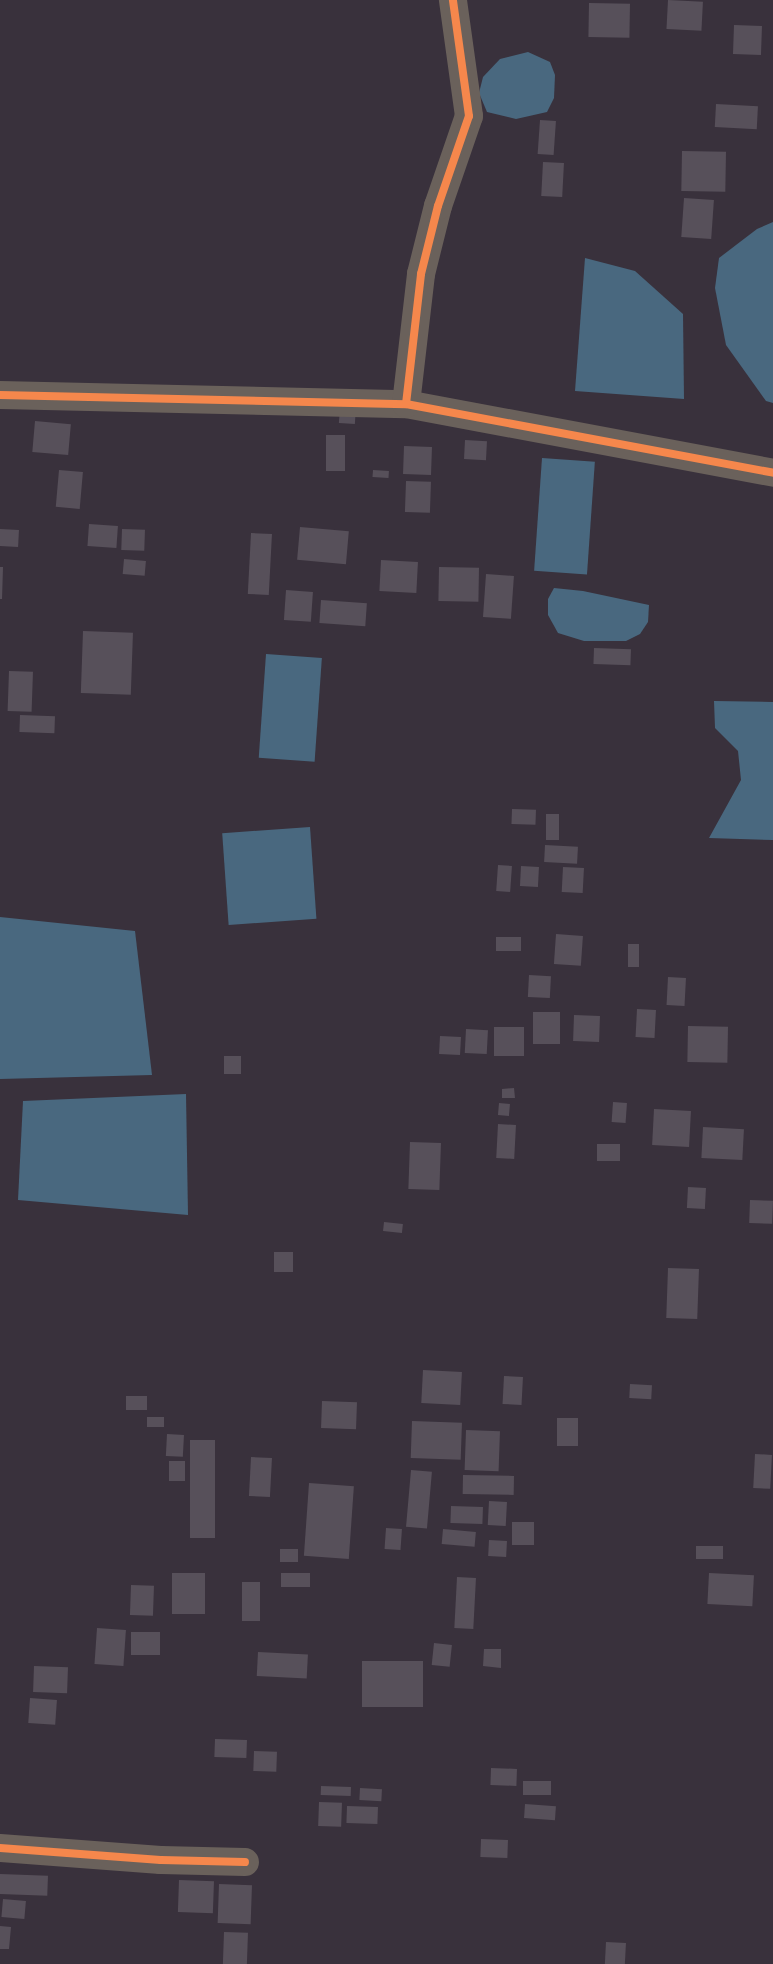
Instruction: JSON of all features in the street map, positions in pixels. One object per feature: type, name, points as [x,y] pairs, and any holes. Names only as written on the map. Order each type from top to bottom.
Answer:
[{"type":"street","points":[[406,404],[421,274],[438,206],[469,116],[452,0]]},
{"type":"street","points":[[0,395],[406,404],[773,473]]},
{"type":"street","points":[[0,1848],[161,1860],[245,1862]]},
{"type":"water","points":[[528,52],[550,62],[555,75],[554,98],[547,112],[516,119],[487,112],[479,93],[483,77],[500,59]]},
{"type":"water","points":[[773,222],[773,403],[766,401],[726,345],[715,288],[719,258],[757,229]]},
{"type":"water","points":[[585,258],[635,271],[683,314],[684,399],[575,391]]},
{"type":"water","points":[[542,458],[595,462],[587,574],[534,571]]},
{"type":"water","points":[[554,588],[583,591],[649,605],[648,622],[640,634],[626,641],[584,641],[558,633],[548,615],[548,599]]},
{"type":"water","points":[[266,654],[322,658],[315,762],[259,758]]},
{"type":"water","points":[[714,701],[773,702],[773,840],[709,838],[741,780],[738,751],[715,728]]},
{"type":"water","points":[[310,827],[316,919],[229,925],[222,833]]},
{"type":"water","points":[[0,917],[135,931],[152,1075],[0,1079]]},
{"type":"water","points":[[186,1094],[188,1215],[18,1200],[23,1101]]},
{"type":"building","points":[[668,0],[703,2],[701,31],[666,29]]},
{"type":"building","points":[[589,3],[630,4],[629,38],[588,37]]},
{"type":"building","points":[[734,25],[762,26],[761,55],[733,54]]},
{"type":"building","points":[[716,104],[758,106],[757,129],[715,127]]},
{"type":"building","points":[[540,120],[556,121],[554,155],[538,154]]},
{"type":"building","points":[[682,151],[726,152],[725,192],[681,191]]},
{"type":"building","points":[[543,162],[564,163],[562,197],[541,196]]},
{"type":"building","points":[[684,198],[714,200],[711,239],[681,237]]},
{"type":"building","points":[[340,407],[356,408],[355,424],[339,423]]},
{"type":"building","points":[[35,421],[71,424],[68,455],[32,452]]},
{"type":"building","points":[[326,435],[345,435],[345,471],[326,471]]},
{"type":"building","points":[[465,440],[487,441],[486,460],[464,459]]},
{"type":"building","points":[[404,446],[432,447],[431,475],[403,474]]},
{"type":"building","points":[[59,470],[83,472],[80,509],[56,507]]},
{"type":"building","points":[[373,470],[389,471],[388,478],[373,477]]},
{"type":"building","points":[[406,481],[431,482],[430,513],[405,512]]},
{"type":"building","points":[[89,524],[118,526],[116,548],[87,546]]},
{"type":"building","points":[[300,527],[349,531],[346,564],[297,560]]},
{"type":"building","points":[[0,529],[19,530],[18,547],[0,546]]},
{"type":"building","points":[[122,529],[145,530],[144,551],[121,550]]},
{"type":"building","points":[[251,533],[272,534],[269,595],[248,594]]},
{"type":"building","points":[[124,559],[146,561],[145,576],[123,574]]},
{"type":"building","points":[[381,560],[418,562],[416,593],[379,591]]},
{"type":"building","points":[[0,567],[3,567],[2,599],[0,599]]},
{"type":"building","points":[[439,567],[479,568],[478,602],[438,601]]},
{"type":"building","points":[[486,574],[514,576],[511,619],[483,617]]},
{"type":"building","points":[[286,590],[313,592],[311,622],[284,620]]},
{"type":"building","points":[[321,600],[367,603],[365,626],[319,623]]},
{"type":"building","points":[[83,631],[133,633],[131,695],[81,693]]},
{"type":"building","points":[[594,648],[631,649],[630,665],[593,664]]},
{"type":"building","points":[[9,671],[33,672],[32,712],[8,711]]},
{"type":"building","points":[[20,715],[55,716],[54,733],[19,732]]},
{"type":"building","points":[[512,809],[536,810],[535,825],[511,824]]},
{"type":"building","points":[[546,814],[559,814],[559,840],[546,840]]},
{"type":"building","points":[[545,845],[578,847],[577,864],[544,862]]},
{"type":"building","points":[[498,865],[512,866],[510,892],[496,891]]},
{"type":"building","points":[[521,866],[539,867],[538,887],[520,886]]},
{"type":"building","points":[[563,867],[584,868],[583,893],[562,892]]},
{"type":"building","points":[[556,934],[583,936],[581,966],[554,964]]},
{"type":"building","points":[[496,937],[521,937],[521,951],[496,951]]},
{"type":"building","points":[[628,944],[639,944],[639,967],[628,967]]},
{"type":"building","points":[[529,975],[551,976],[550,998],[528,997]]},
{"type":"building","points":[[668,977],[686,978],[685,1006],[667,1005]]},
{"type":"building","points":[[637,1009],[656,1010],[655,1038],[636,1037]]},
{"type":"building","points":[[533,1012],[560,1012],[560,1044],[533,1044]]},
{"type":"building","points":[[574,1015],[600,1016],[599,1042],[573,1041]]},
{"type":"building","points":[[688,1026],[728,1027],[727,1063],[687,1062]]},
{"type":"building","points":[[494,1027],[524,1027],[524,1056],[494,1056]]},
{"type":"building","points":[[466,1029],[488,1030],[487,1054],[465,1053]]},
{"type":"building","points":[[440,1036],[461,1037],[460,1055],[439,1054]]},
{"type":"building","points":[[224,1056],[241,1056],[241,1074],[224,1074]]},
{"type":"building","points":[[514,1088],[515,1098],[502,1098],[502,1089]]},
{"type":"building","points":[[613,1102],[627,1103],[626,1123],[612,1122]]},
{"type":"building","points":[[499,1103],[510,1104],[509,1116],[498,1115]]},
{"type":"building","points":[[654,1109],[691,1111],[689,1147],[652,1145]]},
{"type":"building","points":[[498,1124],[516,1125],[514,1159],[496,1158]]},
{"type":"building","points":[[703,1127],[744,1129],[742,1160],[701,1158]]},
{"type":"building","points":[[410,1142],[441,1143],[439,1190],[408,1189]]},
{"type":"building","points":[[597,1144],[620,1144],[620,1161],[597,1161]]},
{"type":"building","points":[[688,1187],[706,1188],[705,1209],[687,1208]]},
{"type":"building","points":[[750,1200],[773,1201],[772,1224],[749,1223]]},
{"type":"building","points":[[384,1222],[403,1224],[402,1233],[383,1231]]},
{"type":"building","points":[[274,1252],[293,1252],[293,1272],[274,1272]]},
{"type":"building","points":[[668,1268],[699,1269],[697,1319],[666,1318]]},
{"type":"building","points":[[423,1370],[462,1372],[460,1405],[421,1403]]},
{"type":"building","points":[[504,1376],[523,1377],[522,1405],[503,1404]]},
{"type":"building","points":[[630,1384],[652,1385],[651,1399],[629,1398]]},
{"type":"building","points":[[126,1396],[147,1396],[147,1410],[126,1410]]},
{"type":"building","points":[[322,1401],[357,1402],[356,1429],[321,1428]]},
{"type":"building","points":[[147,1417],[164,1417],[164,1427],[147,1427]]},
{"type":"building","points":[[557,1418],[578,1418],[578,1446],[557,1446]]},
{"type":"building","points":[[412,1421],[462,1423],[461,1460],[411,1458]]},
{"type":"building","points":[[466,1430],[500,1431],[499,1471],[465,1470]]},
{"type":"building","points":[[167,1434],[184,1435],[183,1457],[166,1456]]},
{"type":"building","points":[[190,1440],[215,1440],[215,1538],[190,1538]]},
{"type":"building","points":[[755,1454],[772,1455],[770,1489],[753,1488]]},
{"type":"building","points":[[251,1457],[272,1458],[270,1497],[249,1496]]},
{"type":"building","points":[[169,1461],[185,1461],[185,1481],[169,1481]]},
{"type":"building","points":[[411,1470],[432,1472],[427,1529],[406,1527]]},
{"type":"building","points":[[463,1475],[514,1476],[514,1495],[463,1494]]},
{"type":"building","points":[[309,1483],[354,1486],[349,1559],[304,1556]]},
{"type":"building","points":[[489,1501],[507,1502],[506,1526],[488,1525]]},
{"type":"building","points":[[451,1506],[483,1507],[482,1524],[450,1523]]},
{"type":"building","points":[[512,1522],[534,1522],[534,1545],[512,1545]]},
{"type":"building","points":[[386,1528],[402,1529],[400,1550],[385,1549]]},
{"type":"building","points":[[443,1529],[476,1532],[475,1547],[442,1544]]},
{"type":"building","points":[[489,1540],[507,1541],[506,1557],[488,1556]]},
{"type":"building","points":[[696,1546],[723,1546],[723,1559],[696,1559]]},
{"type":"building","points":[[280,1549],[298,1549],[298,1562],[280,1562]]},
{"type":"building","points":[[172,1573],[205,1573],[205,1614],[172,1614]]},
{"type":"building","points":[[281,1573],[310,1573],[310,1587],[281,1587]]},
{"type":"building","points":[[709,1573],[754,1575],[752,1606],[707,1604]]},
{"type":"building","points":[[457,1577],[476,1578],[473,1629],[454,1628]]},
{"type":"building","points":[[242,1582],[260,1582],[260,1621],[242,1621]]},
{"type":"building","points":[[131,1585],[154,1586],[153,1616],[130,1615]]},
{"type":"building","points":[[97,1628],[126,1630],[123,1666],[94,1664]]},
{"type":"building","points":[[131,1632],[160,1632],[160,1655],[131,1655]]},
{"type":"building","points":[[434,1643],[452,1645],[450,1667],[432,1665]]},
{"type":"building","points":[[484,1649],[501,1649],[501,1668],[483,1666]]},
{"type":"building","points":[[258,1652],[308,1655],[307,1679],[257,1676]]},
{"type":"building","points":[[362,1661],[423,1661],[423,1707],[362,1707]]},
{"type":"building","points":[[34,1666],[68,1667],[67,1693],[33,1692]]},
{"type":"building","points":[[30,1698],[57,1700],[55,1725],[28,1723]]},
{"type":"building","points":[[215,1739],[247,1740],[246,1758],[214,1757]]},
{"type":"building","points":[[254,1751],[277,1752],[276,1772],[253,1771]]},
{"type":"building","points":[[491,1768],[517,1769],[516,1786],[490,1785]]},
{"type":"building","points":[[523,1781],[551,1781],[551,1795],[523,1795]]},
{"type":"building","points":[[321,1786],[351,1787],[351,1796],[321,1795]]},
{"type":"building","points":[[360,1788],[382,1789],[381,1801],[359,1800]]},
{"type":"building","points":[[319,1802],[342,1803],[341,1827],[318,1826]]},
{"type":"building","points":[[525,1804],[556,1806],[555,1820],[524,1818]]},
{"type":"building","points":[[347,1806],[378,1807],[377,1824],[346,1823]]},
{"type":"building","points":[[481,1839],[508,1840],[507,1858],[480,1857]]},
{"type":"building","points":[[0,1874],[48,1876],[47,1896],[0,1894]]},
{"type":"building","points":[[179,1880],[214,1881],[213,1913],[178,1912]]},
{"type":"building","points":[[219,1884],[252,1885],[251,1924],[218,1923]]},
{"type":"building","points":[[3,1899],[26,1901],[24,1919],[1,1917]]},
{"type":"building","points":[[0,1926],[11,1927],[9,1949],[0,1949]]},
{"type":"building","points":[[224,1932],[248,1933],[247,1964],[223,1964]]},
{"type":"building","points":[[606,1942],[626,1943],[625,1964],[605,1964]]},
{"type":"cycle path","points":[[406,404],[421,274],[438,206],[469,116],[453,0]]},
{"type":"cycle path","points":[[0,395],[406,404],[773,473]]},
{"type":"cycle path","points":[[0,1848],[161,1860],[245,1862]]}]
